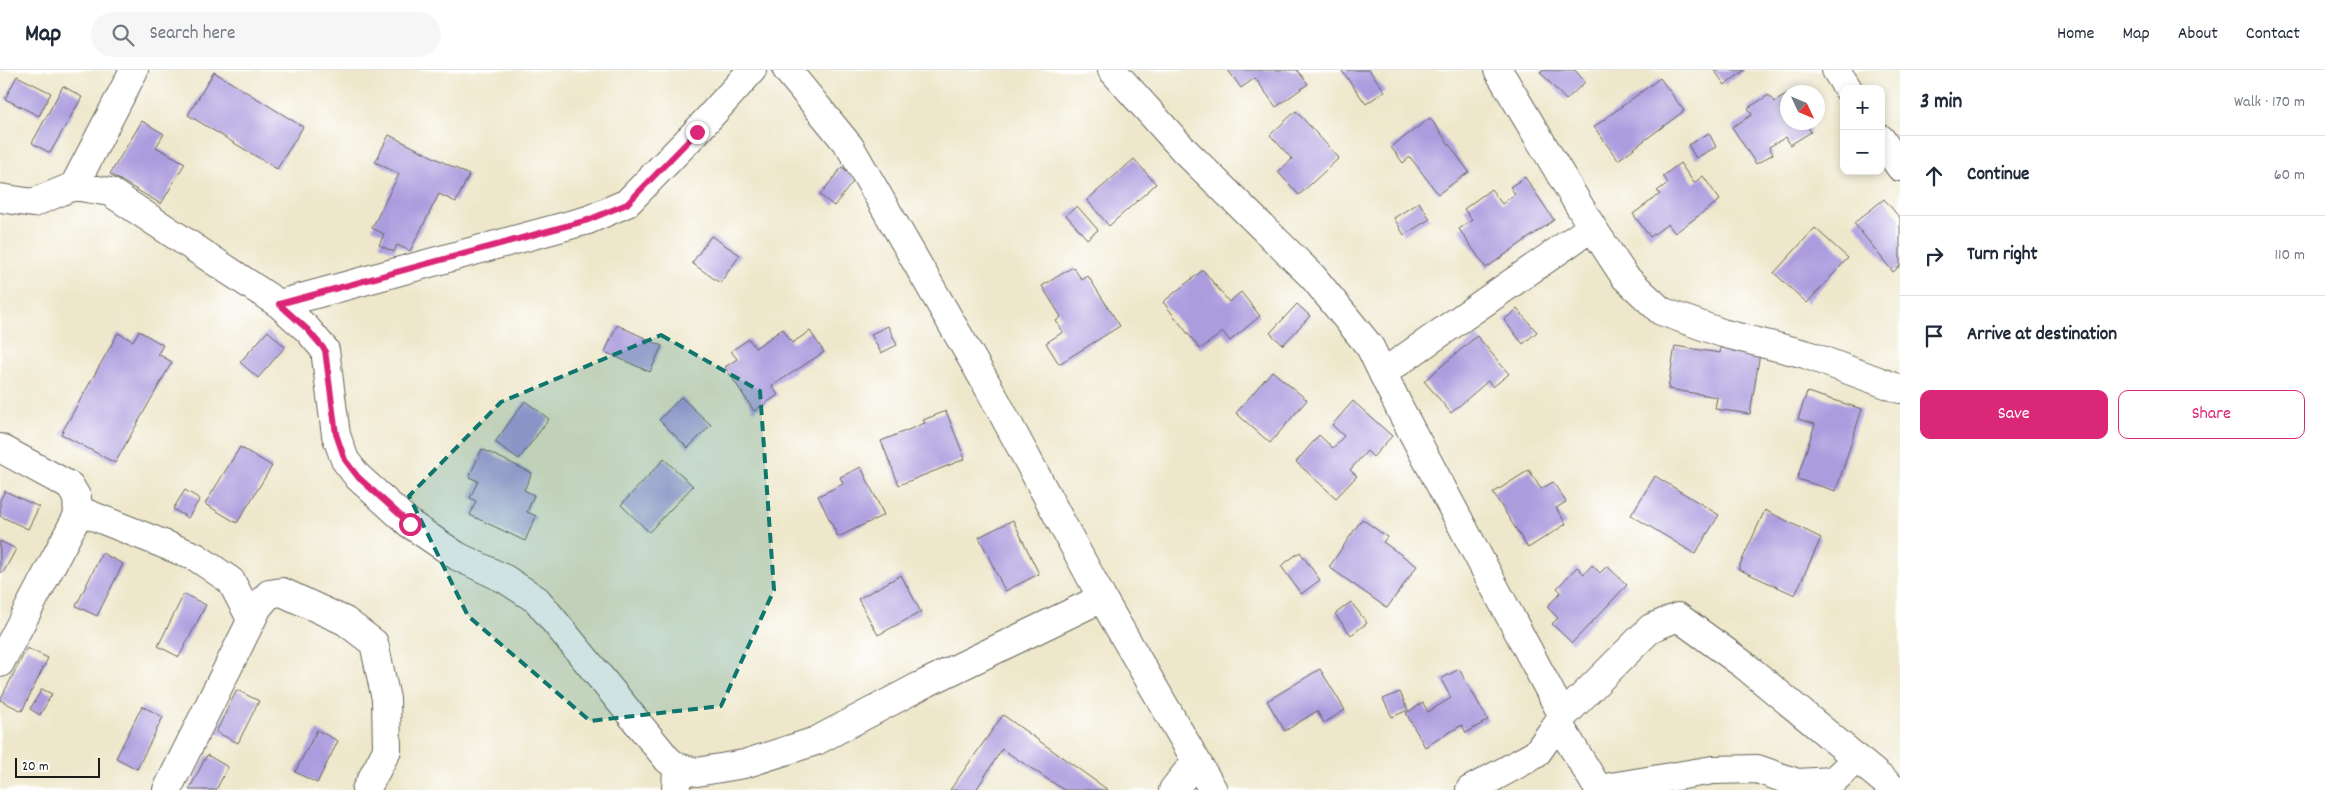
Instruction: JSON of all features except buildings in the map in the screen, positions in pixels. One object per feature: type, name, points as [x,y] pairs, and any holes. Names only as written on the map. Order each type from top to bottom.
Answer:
[{"type":"street","points":[[74,186],[134,70]]},
{"type":"street","points":[[279,304],[588,220],[627,204],[697,132],[752,70]]},
{"type":"street","points":[[787,70],[850,147],[990,390],[1102,598],[1212,790]]},
{"type":"street","points":[[1112,70],[1183,149],[1313,276],[1370,347],[1561,720],[1599,790],[1713,770],[1756,769],[1797,783],[1833,781],[1857,758]]},
{"type":"street","points":[[1498,70],[1592,227],[1625,277],[1661,311],[1722,333],[1805,354],[1900,389]]},
{"type":"street","points":[[1836,70],[1845,85]]},
{"type":"street","points":[[0,198],[33,203],[74,186],[110,192],[279,304],[307,329],[325,350],[336,434],[345,460],[358,477],[410,524],[425,535],[457,556],[505,579],[537,600],[668,760],[676,778],[697,772],[744,764],[816,741],[920,686],[1102,598]]},
{"type":"street","points":[[1383,373],[1592,227]]},
{"type":"street","points":[[0,448],[70,486],[77,498],[78,510],[78,515],[0,663]]},
{"type":"street","points":[[78,510],[196,557],[231,581],[251,619]]},
{"type":"street","points":[[167,790],[251,619],[269,594],[282,592],[345,620],[374,643],[386,698],[387,750],[366,790]]},
{"type":"street","points":[[1470,790],[1536,754],[1561,720],[1651,628],[1678,617],[1744,664],[1895,790]]},
{"type":"street","points":[[1173,790],[1196,761]]},
{"type":"highlighted area","points":[[661,335],[760,391],[774,590],[721,706],[590,721],[468,616],[409,496],[501,402]]},
{"type":"route","points":[[410,524],[358,477],[345,460],[336,434],[325,350],[307,329],[279,304],[588,220],[627,204],[697,132]]}]
